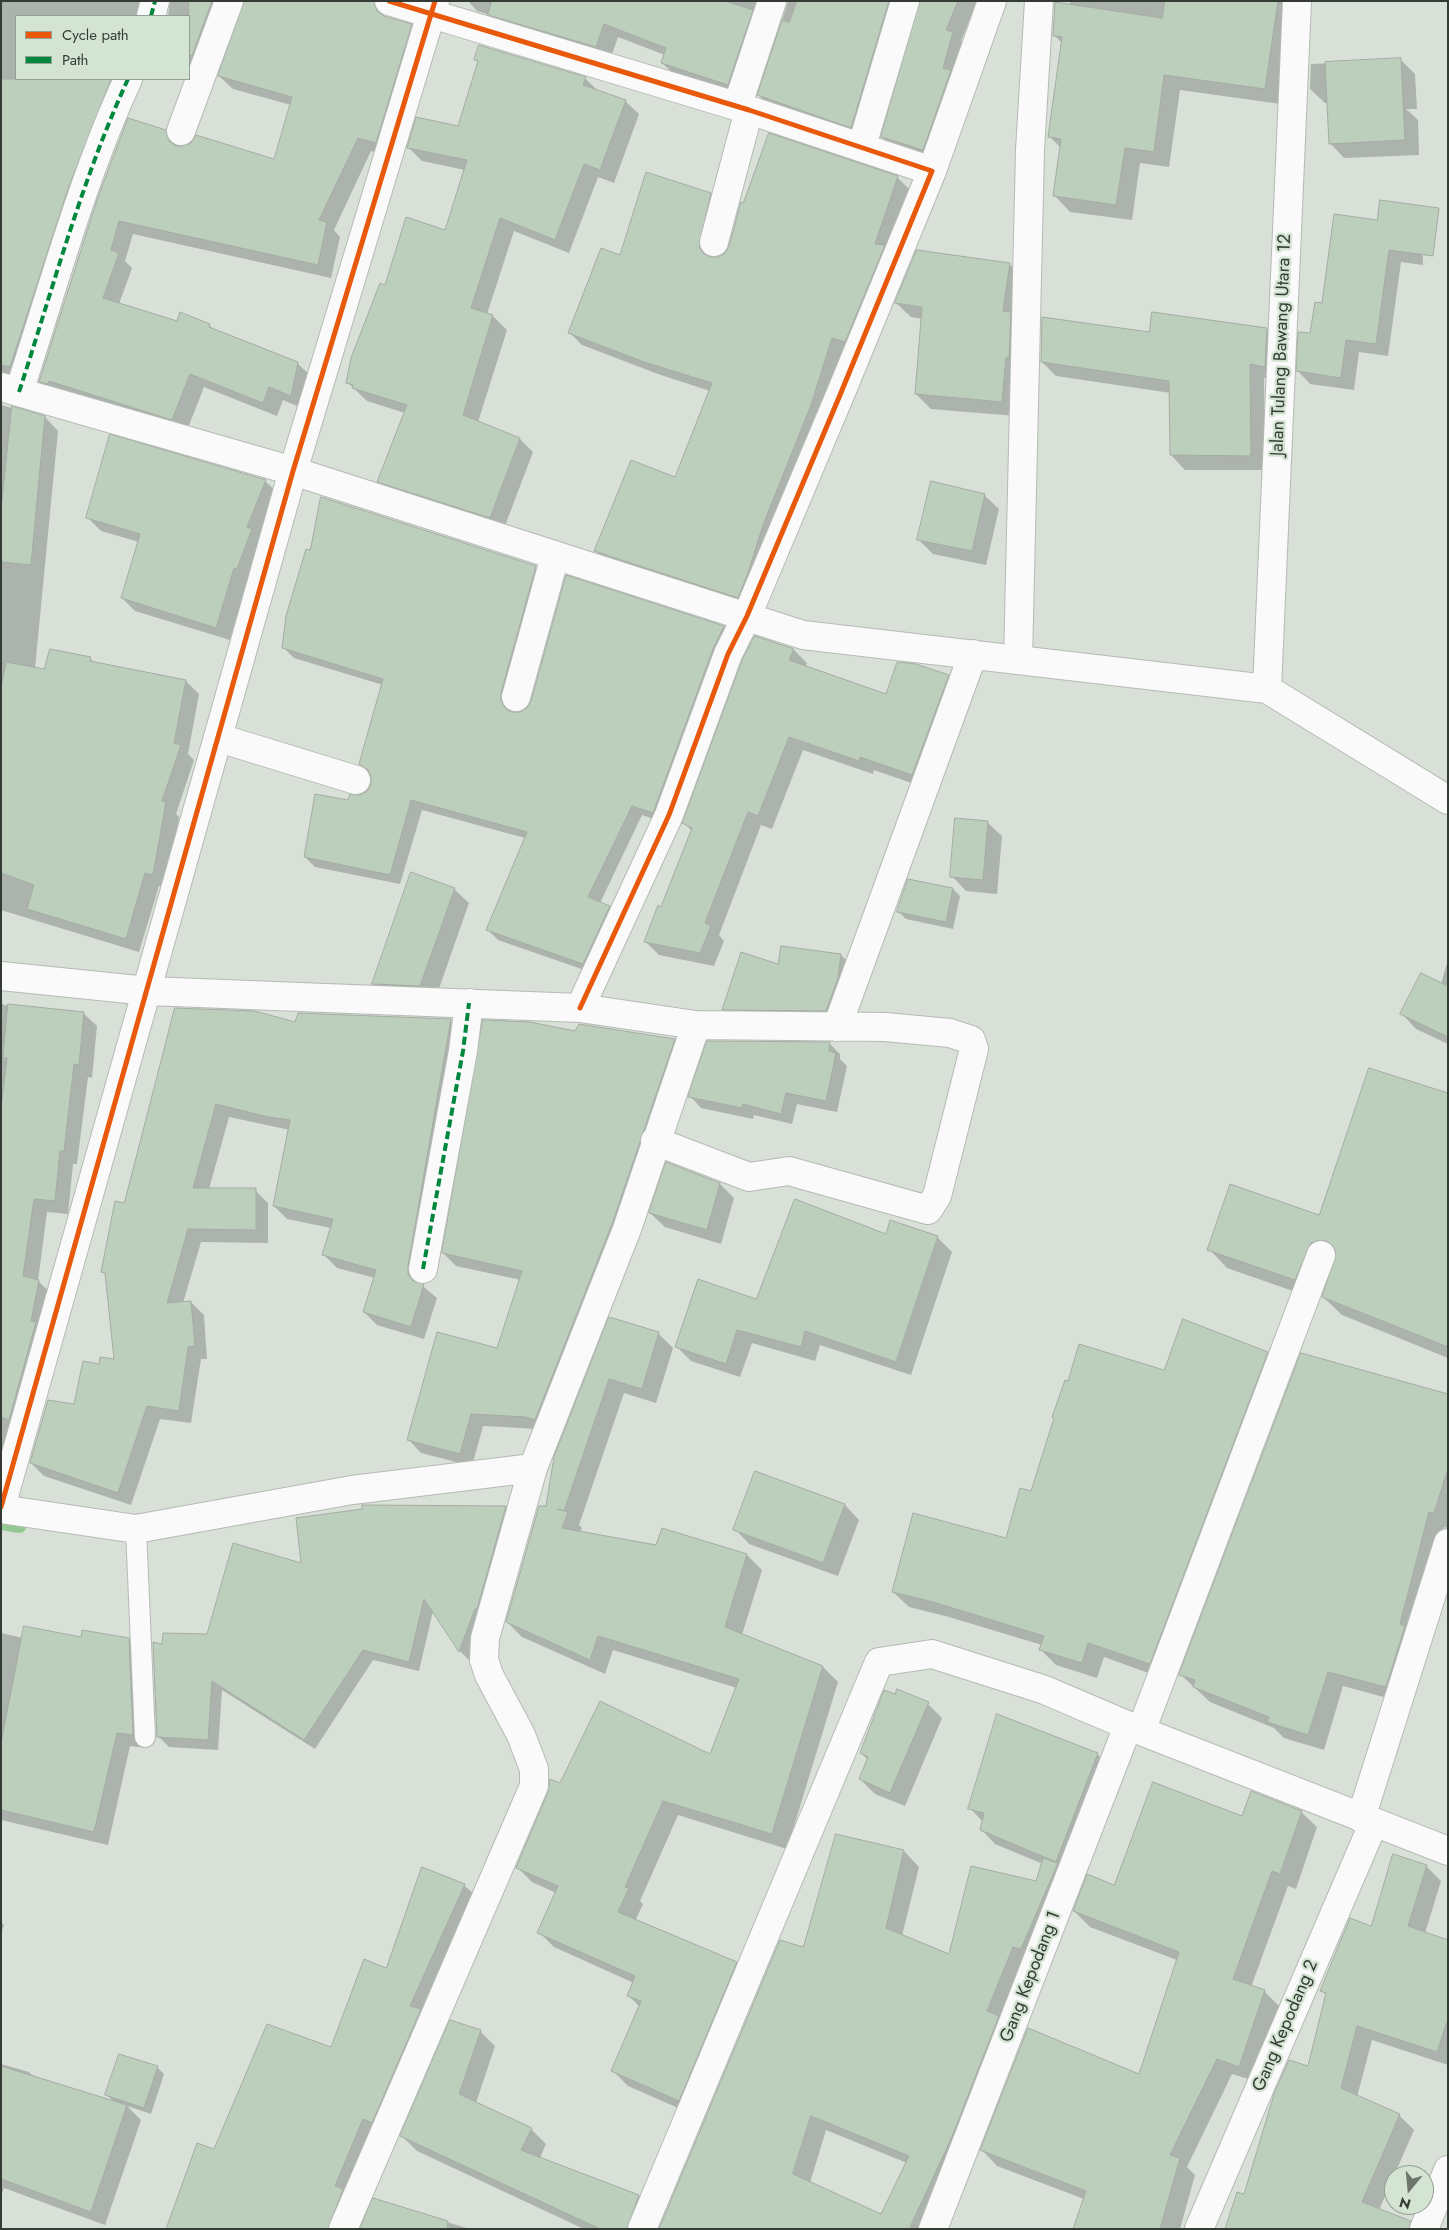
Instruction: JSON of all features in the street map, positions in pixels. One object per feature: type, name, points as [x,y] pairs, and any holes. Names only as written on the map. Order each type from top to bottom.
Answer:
[{"type":"street","points":[[151,15],[155,1]]},
{"type":"street","points":[[181,131],[229,1]]},
{"type":"street","points":[[389,1],[433,8],[745,104],[932,171]]},
{"type":"street","points":[[714,242],[745,104],[772,1]]},
{"type":"street","points":[[864,139],[905,1]]},
{"type":"street","points":[[580,1008],[669,815],[728,654],[747,616],[932,171],[992,1]]},
{"type":"street","points":[[1018,660],[1030,150],[1039,1]]},
{"type":"street","name":"Jalan Tulang Bawang Utara 12","points":[[1267,689],[1297,1]]},
{"type":"street","points":[[433,8],[293,471],[1,1508],[136,1529],[352,1490],[533,1468]]},
{"type":"street","points":[[128,80],[114,110],[10,390],[293,471],[803,635],[1267,689],[1448,800]]},
{"type":"street","points":[[516,697],[556,556]]},
{"type":"street","points":[[837,1027],[973,654]]},
{"type":"street","points":[[219,738],[356,780]]},
{"type":"street","points":[[1,976],[148,991],[580,1008],[696,1024],[885,1027],[950,1033],[970,1040],[974,1049],[937,1196],[933,1206],[928,1210],[917,1209],[835,1183],[789,1172],[749,1177],[655,1140]]},
{"type":"street","points":[[422,1269],[463,1051],[469,1003]]},
{"type":"street","points":[[343,2229],[534,1786],[534,1769],[521,1735],[489,1675],[484,1660],[485,1638],[533,1468],[627,1229],[655,1140],[696,1024]]},
{"type":"street","name":"Gang Kepodang 1","points":[[933,2229],[1135,1728],[1321,1255]]},
{"type":"street","name":"Gang Kepodang 2","points":[[1199,2229],[1367,1820],[1448,1543]]},
{"type":"street","points":[[642,2229],[879,1662],[932,1654],[1045,1690],[1135,1728],[1448,1851]]},
{"type":"street","points":[[1424,2229],[1448,2170]]},
{"type":"lane","points":[[136,1529],[146,1737]]},
{"type":"building","points":[[189,1],[212,1],[192,56],[190,55]]},
{"type":"building","points":[[244,1],[374,1],[377,11],[384,16],[412,24],[376,143],[358,138],[319,220],[327,222],[318,265],[119,221],[111,250],[119,253],[103,298],[177,321],[180,312],[210,324],[209,327],[298,362],[291,396],[269,387],[263,403],[190,374],[172,420],[49,381],[48,384],[39,382],[97,200],[128,118],[166,130],[169,141],[176,146],[191,143],[196,135],[274,159],[292,97],[218,76]]},
{"type":"building","points":[[492,1],[725,1],[753,10],[728,85],[661,63],[666,48],[604,24],[596,47],[488,15]]},
{"type":"building","points":[[797,1],[889,1],[851,128],[757,95],[782,20],[789,22]]},
{"type":"building","points":[[920,1],[958,1],[946,30],[953,32],[943,68],[951,70],[923,150],[881,137]]},
{"type":"building","points":[[1165,1],[1278,1],[1265,89],[1164,75],[1154,152],[1125,148],[1116,205],[1053,196],[1061,139],[1048,137],[1062,37],[1053,36],[1055,2],[1162,18]]},
{"type":"building","points":[[479,45],[586,77],[583,85],[626,100],[600,170],[584,164],[555,240],[500,218],[471,308],[493,315],[463,415],[520,438],[490,518],[377,482],[407,405],[352,388],[353,385],[346,383],[351,358],[380,283],[385,285],[406,217],[445,230],[467,160],[407,148],[416,117],[458,126],[478,61],[474,60]]},
{"type":"building","points":[[1401,58],[1405,140],[1329,144],[1325,62]]},
{"type":"building","points":[[1,79],[111,80],[68,189],[10,367],[1,365]]},
{"type":"building","points":[[769,133],[898,176],[875,244],[885,245],[845,342],[832,338],[811,405],[763,525],[738,598],[594,551],[631,460],[675,477],[712,383],[644,362],[568,333],[601,248],[620,255],[646,172],[711,193],[699,246],[703,253],[710,257],[719,257],[725,253],[729,246],[741,202],[743,203]]},
{"type":"building","points":[[1380,200],[1439,208],[1433,256],[1389,250],[1376,344],[1346,340],[1341,378],[1296,371],[1298,332],[1310,333],[1315,302],[1322,303],[1334,214],[1377,220]]},
{"type":"building","points":[[917,250],[1010,263],[1003,311],[1011,312],[1009,358],[1006,357],[1002,402],[915,394],[922,307],[895,303]]},
{"type":"building","points":[[1152,312],[1267,328],[1265,367],[1250,364],[1251,456],[1170,455],[1169,381],[1041,362],[1042,317],[1149,332]]},
{"type":"building","points":[[12,406],[45,416],[31,565],[1,562],[1,510]]},
{"type":"building","points":[[110,434],[266,480],[247,527],[252,529],[237,569],[234,568],[216,628],[121,598],[140,534],[86,518]]},
{"type":"building","points":[[931,481],[985,494],[972,551],[917,540]]},
{"type":"building","points":[[321,497],[536,566],[501,693],[501,701],[505,708],[511,712],[520,712],[527,708],[531,701],[566,575],[724,626],[713,649],[653,813],[632,806],[588,897],[610,906],[583,964],[486,930],[527,832],[411,800],[390,875],[304,857],[315,794],[348,800],[350,794],[360,795],[367,791],[371,785],[371,777],[368,770],[359,764],[383,679],[282,648],[286,616],[306,549],[310,550]]},
{"type":"building","points":[[755,636],[794,649],[789,660],[886,694],[897,662],[916,664],[949,675],[912,775],[860,757],[859,761],[789,737],[758,816],[748,812],[705,923],[711,926],[700,953],[644,942],[658,905],[661,907],[692,828],[682,823],[742,660]]},
{"type":"building","points":[[50,649],[91,657],[90,661],[186,680],[174,743],[181,745],[162,801],[166,802],[153,875],[145,873],[126,939],[27,909],[34,885],[1,873],[1,688],[6,662],[44,669]]},
{"type":"building","points":[[955,818],[988,821],[983,880],[950,877]]},
{"type":"building","points":[[411,872],[455,888],[420,986],[372,984]]},
{"type":"building","points":[[908,879],[953,888],[946,922],[897,912]]},
{"type":"building","points":[[781,946],[841,954],[838,978],[826,1011],[722,1010],[741,952],[778,964]]},
{"type":"building","points":[[1421,973],[1448,986],[1448,1037],[1400,1014]]},
{"type":"building","points":[[8,1004],[84,1012],[79,1065],[74,1064],[64,1151],[60,1151],[55,1201],[34,1199],[23,1276],[39,1280],[31,1321],[36,1322],[9,1420],[1,1417],[1,1107],[7,1058],[3,1058]]},
{"type":"building","points":[[175,1008],[255,1011],[295,1022],[298,1013],[451,1019],[408,1266],[408,1274],[413,1281],[424,1284],[411,1327],[363,1312],[376,1270],[322,1255],[333,1219],[273,1206],[290,1120],[268,1117],[216,1104],[193,1188],[256,1188],[256,1230],[188,1229],[167,1303],[191,1301],[195,1346],[188,1347],[179,1411],[147,1406],[118,1493],[30,1463],[48,1400],[74,1404],[83,1361],[99,1364],[100,1357],[114,1359],[105,1273],[101,1272],[115,1201],[124,1203]]},
{"type":"building","points":[[483,1020],[530,1022],[575,1031],[579,1024],[675,1039],[612,1224],[535,1420],[526,1417],[471,1414],[460,1454],[407,1440],[437,1332],[497,1348],[522,1271],[442,1253]]},
{"type":"building","points":[[707,1041],[830,1042],[829,1051],[836,1053],[826,1101],[786,1093],[781,1114],[743,1104],[742,1108],[688,1097]]},
{"type":"building","points":[[1369,1068],[1448,1093],[1448,1347],[1322,1297],[1336,1253],[1333,1246],[1327,1241],[1319,1240],[1311,1243],[1295,1280],[1207,1250],[1230,1184],[1319,1215]]},
{"type":"building","points":[[666,1162],[720,1183],[707,1230],[649,1213]]},
{"type":"building","points":[[795,1199],[886,1234],[890,1220],[938,1236],[896,1362],[805,1331],[801,1347],[737,1330],[726,1364],[675,1347],[698,1279],[756,1299]]},
{"type":"building","points":[[609,1317],[659,1332],[642,1389],[609,1379],[564,1511],[568,1512],[562,1528],[656,1545],[662,1528],[747,1554],[725,1627],[823,1666],[772,1834],[663,1801],[625,1887],[629,1888],[618,1912],[737,1962],[679,2101],[611,2071],[641,2001],[627,1996],[635,1976],[537,1933],[558,1886],[516,1868],[548,1792],[550,1779],[560,1783],[600,1701],[710,1754],[739,1679],[598,1636],[590,1660],[506,1622],[539,1506],[546,1506],[554,1457]]},
{"type":"building","points":[[1183,1319],[1268,1352],[1150,1664],[1088,1643],[1082,1663],[1039,1650],[1044,1636],[933,1602],[892,1592],[913,1513],[1006,1538],[1020,1488],[1031,1491],[1054,1418],[1052,1417],[1065,1380],[1068,1381],[1079,1344],[1164,1370]]},
{"type":"building","points":[[1301,1353],[1448,1394],[1448,1468],[1434,1513],[1429,1512],[1400,1624],[1405,1626],[1386,1687],[1328,1672],[1308,1735],[1267,1722],[1269,1717],[1193,1687],[1195,1680],[1179,1675]]},
{"type":"building","points":[[755,1471],[845,1504],[823,1563],[733,1530]]},
{"type":"building","points":[[362,1505],[506,1506],[477,1609],[475,1609],[459,1652],[424,1599],[409,1662],[363,1650],[304,1740],[212,1681],[208,1740],[157,1737],[153,1642],[162,1644],[163,1633],[207,1634],[233,1543],[301,1563],[296,1518],[362,1509]]},
{"type":"building","points":[[24,1626],[81,1637],[82,1630],[129,1638],[133,1735],[117,1733],[94,1832],[1,1810],[1,1743]]},
{"type":"building","points":[[897,1689],[929,1702],[890,1793],[859,1779],[868,1757],[860,1753],[884,1690],[895,1694]]},
{"type":"building","points":[[997,1714],[1098,1753],[1056,1862],[980,1830],[984,1813],[968,1809]]},
{"type":"building","points":[[1153,1782],[1242,1816],[1251,1791],[1302,1811],[1280,1874],[1272,1871],[1233,1979],[1265,1990],[1239,2067],[1217,2059],[1170,2155],[1180,2158],[1160,2229],[1073,2229],[1086,2191],[980,2150],[1028,2028],[1139,2074],[1179,1952],[1073,1911],[1087,1874],[1114,1885]]},
{"type":"building","points":[[836,1834],[904,1850],[886,1928],[949,1954],[971,1866],[1036,1881],[1043,1858],[1058,1863],[1021,1949],[1013,1947],[987,2011],[999,2016],[951,2139],[910,2227],[914,2229],[659,2229],[780,1940],[803,1947]],"holes":[[[811,2116],[909,2156],[881,2214],[793,2174]]]},
{"type":"building","points":[[1393,1854],[1427,1865],[1408,1926],[1448,1940],[1448,2019],[1437,2052],[1357,2026],[1341,2088],[1400,2114],[1362,2202],[1384,2211],[1384,2215],[1396,2215],[1411,2221],[1409,2229],[1225,2229],[1237,2192],[1244,2194],[1275,2091],[1289,2060],[1308,2066],[1326,1993],[1320,1991],[1350,1918],[1371,1926]]},
{"type":"building","points":[[422,1867],[465,1884],[410,2006],[421,2009],[372,2123],[363,2119],[335,2186],[343,2189],[328,2229],[166,2229],[197,2143],[214,2149],[267,2024],[331,2047],[364,1959],[386,1968]]},
{"type":"building","points":[[450,2020],[481,2030],[459,2094],[532,2128],[521,2150],[639,2195],[627,2229],[600,2229],[400,2136]]},
{"type":"building","points":[[119,2054],[158,2066],[144,2108],[105,2095]]},
{"type":"building","points":[[1,2066],[127,2105],[91,2212],[1,2179]]},
{"type":"building","points":[[373,2198],[448,2221],[447,2229],[360,2229]]},
{"type":"waterway","points":[[1,1524],[20,1527]]},
{"type":"marked path","points":[[151,15],[155,1]]},
{"type":"marked path","points":[[19,392],[82,195],[96,155],[128,80]]},
{"type":"marked path","points":[[423,1269],[463,1051],[469,1003]]},
{"type":"cycle path","points":[[389,1],[749,110],[932,171],[747,616],[728,654],[669,815],[580,1008]]},
{"type":"cycle path","points":[[1,1507],[293,471],[435,1]]}]
